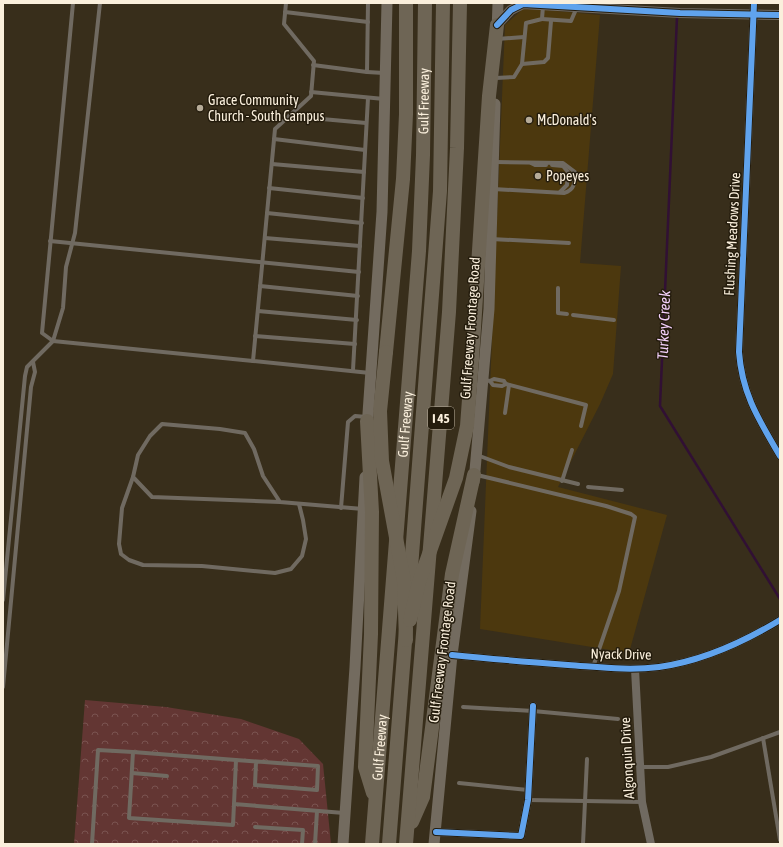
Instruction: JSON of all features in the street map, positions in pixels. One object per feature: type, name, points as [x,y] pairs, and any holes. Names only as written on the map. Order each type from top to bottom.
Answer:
[{"type":"highway","points":[[406,3],[406,114],[403,179],[380,411],[382,461],[404,581],[406,640]]},
{"type":"highway","name":"Gulf Freeway","points":[[372,844],[419,251],[424,155],[425,3]]},
{"type":"highway","name":"Gulf Freeway","points":[[389,844],[440,191],[443,3]]},
{"type":"highway","name":"I 45","points":[[407,838],[450,312],[457,148],[460,3]]},
{"type":"highway","points":[[406,640],[419,582],[456,478],[467,426],[489,96],[497,32]]},
{"type":"highway","points":[[367,419],[372,520],[371,634],[365,767],[375,799]]},
{"type":"highway","points":[[407,838],[423,796],[452,574],[474,474]]},
{"type":"main road","points":[[342,844],[355,667],[367,419],[382,212],[386,3]]},
{"type":"main road","name":"Gulf Freeway Frontage Road","points":[[434,844],[452,655],[471,520],[476,455],[486,381],[498,3]]},
{"type":"street","name":"Flushing Meadows Drive","points":[[754,3],[739,352],[741,375],[748,397],[757,417],[780,456]]},
{"type":"street","points":[[497,32],[511,10],[523,4],[577,7],[593,5],[780,16]]},
{"type":"street","name":"Nyack Drive","points":[[452,655],[593,667],[635,669],[667,665],[713,654],[756,635],[780,620]]},
{"type":"street","name":"Algonquin Drive","points":[[635,669],[642,802],[651,844]]},
{"type":"street","points":[[436,832],[521,836],[528,800],[533,708]]},
{"type":"lane","points":[[72,3],[42,333],[53,341],[371,373]]},
{"type":"lane","points":[[3,600],[25,376],[27,367],[53,341],[63,308],[66,267],[74,233],[85,148],[100,3]]},
{"type":"lane","points":[[253,361],[275,129],[311,96],[314,61],[284,24],[286,3]]},
{"type":"lane","points":[[366,72],[368,3]]},
{"type":"lane","points":[[542,18],[543,5]]},
{"type":"lane","points":[[496,78],[514,77],[522,64],[526,24],[542,18],[551,21],[571,21],[577,7]]},
{"type":"lane","points":[[285,12],[368,22]]},
{"type":"lane","points":[[522,64],[544,62],[548,58],[551,21]]},
{"type":"lane","points":[[497,32],[524,37]]},
{"type":"lane","points":[[313,65],[385,74]]},
{"type":"lane","points":[[311,92],[385,99]]},
{"type":"lane","points":[[353,370],[357,320],[368,98]]},
{"type":"lane","points":[[289,116],[366,123]]},
{"type":"lane","points":[[274,139],[365,150]]},
{"type":"lane","points":[[492,189],[568,192],[573,187],[574,172],[563,162],[493,162]]},
{"type":"lane","points":[[531,162],[535,165],[565,167],[568,172],[568,181],[560,192]]},
{"type":"lane","points":[[272,164],[364,172]]},
{"type":"lane","points":[[270,188],[363,198]]},
{"type":"lane","points":[[267,213],[362,223]]},
{"type":"lane","points":[[265,238],[360,246]]},
{"type":"lane","points":[[491,239],[569,243]]},
{"type":"lane","points":[[50,241],[193,254],[262,263],[359,272]]},
{"type":"lane","points":[[260,286],[358,296]]},
{"type":"lane","points":[[558,288],[558,313],[567,314]]},
{"type":"lane","points":[[258,311],[357,320]]},
{"type":"lane","points":[[573,315],[614,320]]},
{"type":"lane","points":[[256,336],[355,344]]},
{"type":"lane","points":[[3,687],[31,387],[35,372],[33,362]]},
{"type":"lane","points":[[486,381],[493,385],[507,385],[586,405],[581,426]]},
{"type":"lane","points":[[505,413],[507,385]]},
{"type":"lane","points":[[341,508],[348,422],[355,416],[367,419]]},
{"type":"lane","points":[[280,502],[263,476],[254,449],[245,433],[220,428],[162,424],[150,436],[138,455],[133,477],[122,508],[119,544],[121,554],[129,560],[143,565],[202,566],[275,573],[291,569],[302,556],[306,539],[299,504]]},
{"type":"lane","points":[[562,481],[572,450]]},
{"type":"lane","points":[[476,455],[509,467],[578,484]]},
{"type":"lane","points":[[474,474],[606,506],[632,514],[635,517],[619,591],[593,667]]},
{"type":"lane","points":[[133,477],[152,497],[280,502],[363,509]]},
{"type":"lane","points":[[588,487],[622,490]]},
{"type":"lane","points":[[9,534],[16,535]]},
{"type":"lane","points":[[463,707],[533,708],[618,719]]},
{"type":"lane","points":[[640,767],[668,767],[711,757],[780,732]]},
{"type":"lane","points":[[763,738],[780,840]]},
{"type":"lane","points":[[92,844],[98,750],[318,766],[316,790],[255,785],[256,762]]},
{"type":"lane","points":[[133,752],[129,818],[233,826],[236,760]]},
{"type":"lane","points":[[583,844],[587,760]]},
{"type":"lane","points":[[132,773],[167,776]]},
{"type":"lane","points":[[459,783],[528,790]]},
{"type":"lane","points":[[528,800],[642,802]]},
{"type":"lane","points":[[234,804],[345,813]]},
{"type":"lane","points":[[314,844],[317,811]]},
{"type":"lane","points":[[255,827],[303,830],[302,844]]},
{"type":"shaded area","points":[[524,8],[600,15],[580,263],[621,266],[613,374],[600,404],[558,487],[667,515],[629,653],[480,629],[505,25]]},
{"type":"green space","points":[[85,700],[166,707],[241,719],[299,739],[323,764],[331,844],[74,844]]},
{"type":"waterway","name":"Turkey Creek","points":[[677,17],[660,406],[780,599]]},
{"type":"cycle path","points":[[754,3],[739,352],[748,394],[759,418],[780,456]]},
{"type":"cycle path","points":[[497,25],[511,10],[523,4],[680,13],[780,15]]},
{"type":"cycle path","points":[[452,655],[613,668],[636,669],[659,667],[707,656],[737,643],[780,620]]},
{"type":"cycle path","points":[[436,832],[521,836],[528,800],[533,706]]},
{"type":"place","name":"Grace Community Church - South Campus","points":[[200,108]]},
{"type":"place","name":"McDonald's","points":[[529,120]]},
{"type":"place","name":"Popeyes","points":[[538,176]]}]
